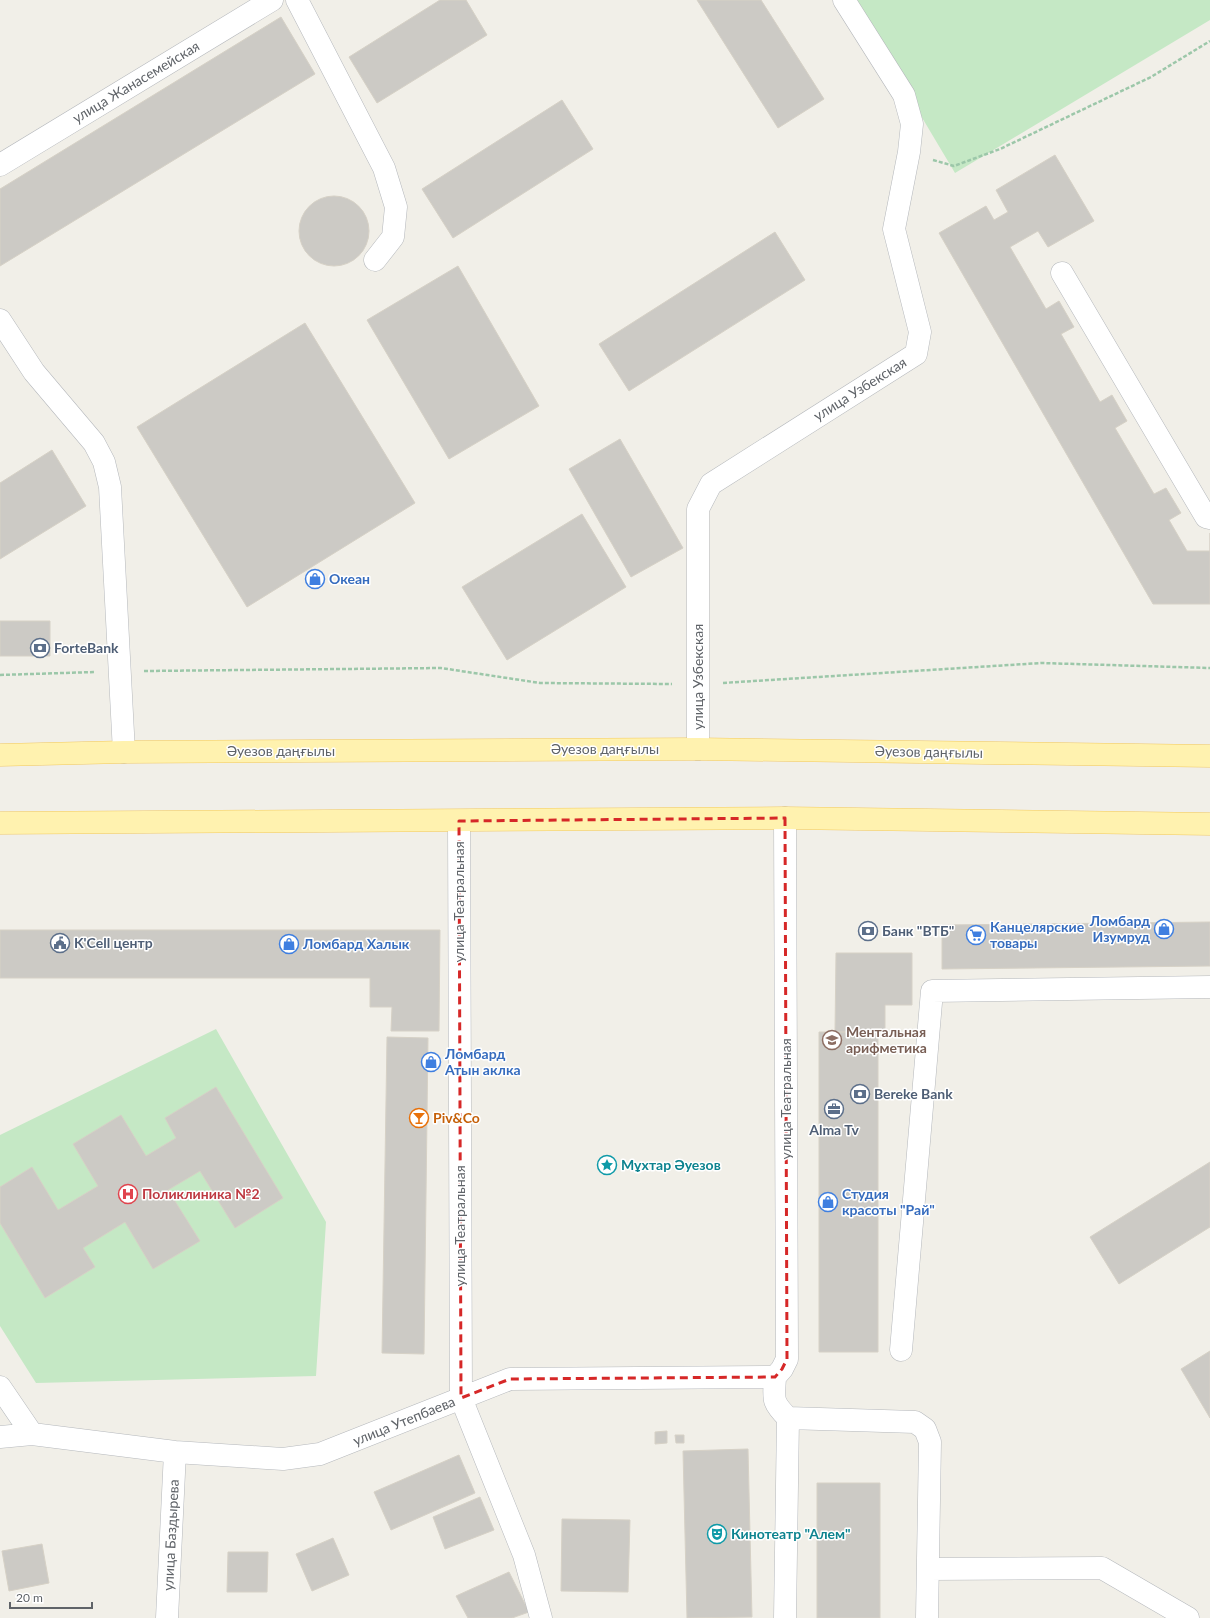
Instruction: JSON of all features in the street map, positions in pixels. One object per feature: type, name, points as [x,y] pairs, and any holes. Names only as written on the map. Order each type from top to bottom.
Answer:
[{"type":"main road","name":"Әуезов даңғылы","points":[[0,755],[124,752],[698,749],[1210,756]]},
{"type":"main road","points":[[0,823],[785,818],[1210,824]]},
{"type":"street","name":"улица Жанасемейская","points":[[0,165],[272,0]]},
{"type":"street","points":[[297,0],[384,168],[396,207],[393,237],[375,260]]},
{"type":"street","name":"улица Узбекская","points":[[698,749],[698,509],[711,484],[916,354],[920,332],[894,229],[909,152],[912,124],[904,95],[844,0]]},
{"type":"street","points":[[1062,273],[1206,517],[1210,518]]},
{"type":"street","points":[[0,320],[34,372],[94,443],[104,462],[110,486],[124,752]]},
{"type":"street","name":"улица Театральная","points":[[775,1377],[782,1369],[787,1359],[785,818]]},
{"type":"street","name":"улица Театральная","points":[[459,820],[461,1398],[524,1555],[541,1618]]},
{"type":"street","points":[[901,1350],[932,991],[1210,987]]},
{"type":"street","points":[[775,1377],[774,1400],[779,1410],[788,1418],[915,1422],[925,1429],[930,1442],[927,1618]]},
{"type":"street","name":"улица Утепбаева","points":[[0,1437],[32,1434],[175,1452],[283,1459],[320,1454],[510,1379],[775,1377]]},
{"type":"street","points":[[0,1387],[32,1434]]},
{"type":"street","points":[[785,1618],[788,1418]]},
{"type":"street","name":"улица Баздырева","points":[[167,1618],[175,1452]]},
{"type":"street","points":[[928,1569],[1102,1568],[1188,1618]]},
{"type":"path","points":[[909,152],[954,166],[1000,149],[1151,78],[1210,41]]},
{"type":"path","points":[[0,675],[119,671],[442,668],[540,682],[698,685],[1041,664],[1210,668]]},
{"type":"highlighted area","points":[[785,818],[787,1359],[782,1369],[775,1377],[510,1379],[461,1398],[459,821]]},
{"type":"green space","points":[[852,0],[1210,0],[1210,20],[955,173]]},
{"type":"green space","points":[[216,1029],[326,1222],[316,1376],[36,1383],[0,1326],[0,1135]]},
{"type":"building","points":[[440,0],[466,0],[487,35],[377,103],[349,57]]},
{"type":"building","points":[[697,0],[761,0],[824,99],[778,128]]},
{"type":"building","points":[[281,17],[315,74],[0,266],[0,189]]},
{"type":"building","points":[[562,100],[593,149],[453,238],[422,189]]},
{"type":"building","points":[[1055,155],[1094,221],[1048,247],[1038,231],[1010,247],[1046,309],[1059,301],[1074,327],[1061,334],[1100,402],[1112,395],[1127,421],[1115,428],[1154,494],[1166,488],[1181,513],[1169,520],[1187,551],[1210,551],[1210,604],[1153,604],[939,233],[986,206],[994,220],[1008,212],[996,190]]},
{"type":"building","points":[[334,196],[347,199],[359,206],[366,218],[369,231],[366,244],[359,256],[347,263],[334,266],[321,263],[309,256],[302,244],[299,231],[302,218],[309,206],[321,199]]},
{"type":"building","points":[[775,232],[805,280],[629,391],[599,344]]},
{"type":"building","points":[[458,266],[539,406],[449,459],[367,320]]},
{"type":"building","points":[[305,323],[415,503],[247,607],[137,427]]},
{"type":"building","points":[[620,439],[683,548],[631,577],[569,469]]},
{"type":"building","points":[[52,450],[86,506],[0,559],[0,483]]},
{"type":"building","points":[[582,514],[626,587],[507,660],[462,587]]},
{"type":"building","points":[[0,621],[50,621],[50,656],[0,656]]},
{"type":"building","points":[[1210,922],[1210,966],[942,969],[942,925]]},
{"type":"building","points":[[0,930],[440,930],[439,1031],[391,1031],[392,1007],[370,1007],[370,978],[0,978]]},
{"type":"building","points":[[836,953],[912,953],[912,1005],[885,1005],[885,1032],[835,1032]]},
{"type":"building","points":[[819,1032],[878,1032],[878,1352],[819,1352]]},
{"type":"building","points":[[387,1037],[428,1038],[424,1354],[382,1353]]},
{"type":"building","name":"Поликлиника №2","points":[[216,1087],[283,1198],[235,1228],[200,1171],[168,1190],[200,1241],[153,1269],[125,1222],[83,1248],[95,1267],[45,1298],[0,1223],[0,1187],[32,1167],[58,1210],[98,1186],[73,1144],[121,1115],[146,1156],[176,1138],[165,1118]]},
{"type":"building","points":[[1210,1162],[1210,1227],[1119,1284],[1090,1237]]},
{"type":"building","points":[[1210,1351],[1210,1418],[1181,1369]]},
{"type":"building","points":[[667,1431],[667,1443],[655,1444],[655,1432]]},
{"type":"building","points":[[675,1435],[684,1435],[684,1443],[676,1443]]},
{"type":"building","name":"Кинотеатр \"Алем\"","points":[[748,1449],[752,1617],[687,1618],[683,1451]]},
{"type":"building","points":[[459,1455],[475,1493],[391,1530],[374,1492]]},
{"type":"building","points":[[817,1483],[880,1483],[880,1618],[817,1618]]},
{"type":"building","points":[[480,1497],[494,1530],[445,1549],[433,1517]]},
{"type":"building","points":[[562,1519],[630,1520],[628,1592],[561,1591]]},
{"type":"building","points":[[333,1538],[349,1575],[312,1591],[296,1554]]},
{"type":"building","points":[[42,1544],[49,1583],[9,1591],[2,1551]]},
{"type":"building","points":[[228,1552],[268,1552],[267,1592],[227,1592]]},
{"type":"building","points":[[509,1572],[529,1612],[512,1618],[468,1618],[456,1596]]},
{"type":"place","name":"Океан","points":[[315,579]]},
{"type":"place","name":"ForteBank","points":[[40,648]]},
{"type":"place","name":"Ломбард Изумруд","points":[[1164,929]]},
{"type":"place","name":"Банк \"ВТБ\"","points":[[868,931]]},
{"type":"place","name":"Канцелярские товары","points":[[976,935]]},
{"type":"place","name":"K'Cell центр","points":[[60,943]]},
{"type":"place","name":"Ломбард Халык","points":[[289,944]]},
{"type":"place","name":"Ментальная арифметика","points":[[832,1040]]},
{"type":"place","name":"Ломбард Атын аклка","points":[[431,1062]]},
{"type":"place","name":"Bereke Bank","points":[[860,1094]]},
{"type":"place","name":"Alma Tv","points":[[834,1109]]},
{"type":"place","name":"Piv&Co","points":[[419,1118]]},
{"type":"place","name":"Мұхтар Әуезов","points":[[607,1165]]},
{"type":"place","name":"Поликлиника №2","points":[[128,1194]]},
{"type":"place","name":"Студия красоты \"Рай\"","points":[[828,1202]]},
{"type":"place","name":"Кинотеатр \"Алем\"","points":[[717,1534]]}]
